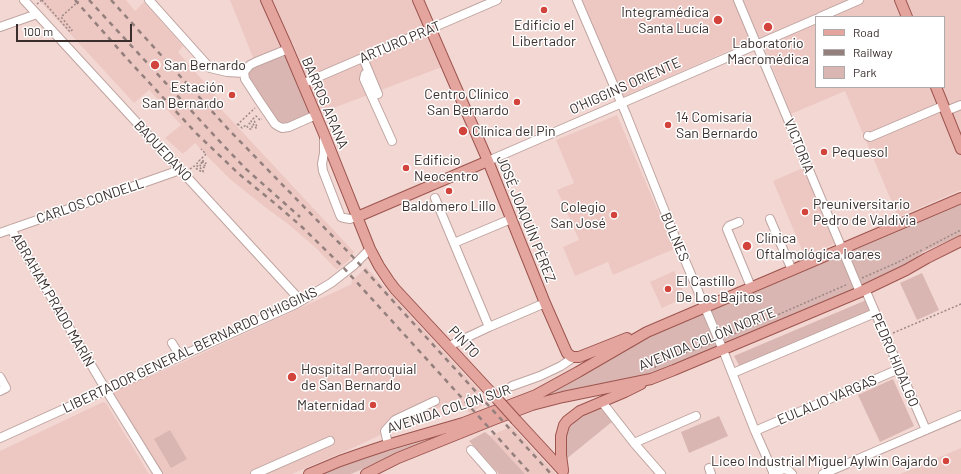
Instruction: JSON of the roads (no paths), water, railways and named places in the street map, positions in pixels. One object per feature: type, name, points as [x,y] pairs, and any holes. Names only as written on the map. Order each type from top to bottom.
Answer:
[{"type":"main road","name":"BARROS ARANA","points":[[266,0],[358,217]]},
{"type":"main road","name":"JOSÉ JOAQUÍN PÉREZ","points":[[418,0],[488,162],[545,303],[567,351],[574,357]]},
{"type":"main road","points":[[900,0],[907,16]]},
{"type":"main road","points":[[936,88],[961,149]]},
{"type":"main road","name":"O'HIGGINS ORIENTE","points":[[358,217],[488,162]]},
{"type":"main road","name":"AVENIDA COLÓN SUR","points":[[310,474],[340,461],[388,444],[463,423],[536,395],[647,332],[961,198]]},
{"type":"main road","name":"PINTO","points":[[358,217],[370,250],[382,272],[389,281],[564,472]]},
{"type":"main road","name":"AVENIDA COLÓN NORTE","points":[[367,474],[404,456],[495,418],[532,405],[651,379],[723,350],[862,290],[906,270],[961,241]]},
{"type":"main road","points":[[946,248],[961,248]]},
{"type":"main road","name":"AVENIDA COLÓN SUR","points":[[574,357],[581,356],[627,338],[635,338]]},
{"type":"main road","points":[[564,472],[560,442],[564,425],[567,421],[575,414],[585,409],[635,388],[651,379]]},
{"type":"street","name":"BAQUEDANO","points":[[24,0],[301,301]]},
{"type":"street","points":[[149,0],[210,68],[227,72],[244,73]]},
{"type":"street","name":"ARTURO PRAT","points":[[302,84],[497,0]]},
{"type":"street","name":"BULNES","points":[[578,0],[673,232],[733,373],[773,474]]},
{"type":"street","name":"VICTORIA","points":[[738,0],[855,281],[862,290]]},
{"type":"street","points":[[822,16],[841,4],[859,0]]},
{"type":"street","points":[[0,27],[37,14]]},
{"type":"street","name":"O'HIGGINS ORIENTE","points":[[488,162],[815,19]]},
{"type":"street","points":[[288,49],[253,63],[247,67],[244,73],[247,84],[275,124],[282,128],[289,127],[316,116]]},
{"type":"street","points":[[363,58],[378,94]]},
{"type":"street","points":[[369,72],[365,74],[364,79],[392,141]]},
{"type":"street","points":[[868,136],[870,137],[944,108],[961,105]]},
{"type":"street","points":[[324,134],[323,171],[338,210],[341,217],[350,219],[358,217]]},
{"type":"street","name":"CARLOS CONDELL","points":[[0,233],[182,172]]},
{"type":"street","points":[[435,198],[489,327]]},
{"type":"street","points":[[454,243],[511,219]]},
{"type":"street","points":[[770,219],[792,270]]},
{"type":"street","points":[[739,222],[729,226],[727,229],[751,287]]},
{"type":"street","name":"ABRAHAM PRADO MARÍN","points":[[11,229],[106,390],[158,474]]},
{"type":"street","name":"LIBERTADOR GENERAL BERNARDO O'HIGGINS","points":[[0,438],[301,301],[338,278],[370,250]]},
{"type":"street","name":"PEDRO HIDALGO","points":[[862,290],[875,313],[926,430]]},
{"type":"street","points":[[449,346],[545,303]]},
{"type":"street","points":[[733,373],[875,313]]},
{"type":"street","points":[[172,343],[180,356]]},
{"type":"street","name":"AVENIDA COLÓN SUR","points":[[512,386],[540,376],[561,366],[574,357]]},
{"type":"street","name":"EULALIO VARGAS","points":[[755,431],[899,369]]},
{"type":"street","points":[[0,377],[6,388],[0,391]]},
{"type":"street","points":[[388,444],[385,431],[391,425],[400,418],[435,401]]},
{"type":"street","points":[[602,402],[634,443],[661,474]]},
{"type":"street","points":[[634,443],[696,416]]},
{"type":"street","points":[[823,474],[961,416]]},
{"type":"street","points":[[255,474],[270,471],[330,441]]},
{"type":"street","points":[[470,450],[492,474]]},
{"type":"street","points":[[773,474],[781,470],[788,470],[792,474]]},
{"type":"railway","points":[[75,0],[197,134],[239,174],[302,227],[342,266],[531,474]]},
{"type":"railway","points":[[89,0],[246,169],[300,217]]},
{"type":"railway","points":[[111,0],[229,130],[352,256],[551,474]]},
{"type":"place","name":"Edificio el Libertador","points":[[544,10]]},
{"type":"place","name":"Integramédica Santa Lucía","points":[[718,20]]},
{"type":"place","name":"Laboratorio Macromédica","points":[[768,27]]},
{"type":"place","name":"San Bernardo","points":[[155,65]]},
{"type":"place","name":"Estación San Bernardo","points":[[232,95]]},
{"type":"place","name":"Centro Clínico San Bernardo","points":[[517,102]]},
{"type":"place","name":"14 Comisaría San Bernardo","points":[[668,125]]},
{"type":"place","name":"Clínica del Pin","points":[[463,131]]},
{"type":"place","name":"Pequesol","points":[[824,152]]},
{"type":"place","name":"Edificio Neocentro","points":[[406,168]]},
{"type":"place","name":"Baldomero Lillo","points":[[449,191]]},
{"type":"place","name":"Preuniversitario Pedro de Valdivia","points":[[805,212]]},
{"type":"place","name":"Colegio San José","points":[[614,215]]},
{"type":"place","name":"Clínica Oftalmológica Ioares","points":[[747,246]]},
{"type":"place","name":"El Castillo De Los Bajitos","points":[[668,289]]},
{"type":"place","name":"Hospital Parroquial de San Bernardo","points":[[292,377]]},
{"type":"place","name":"Maternidad","points":[[373,405]]},
{"type":"place","name":"Liceo Industrial Miguel Aylwin Gajardo","points":[[946,461]]}]
